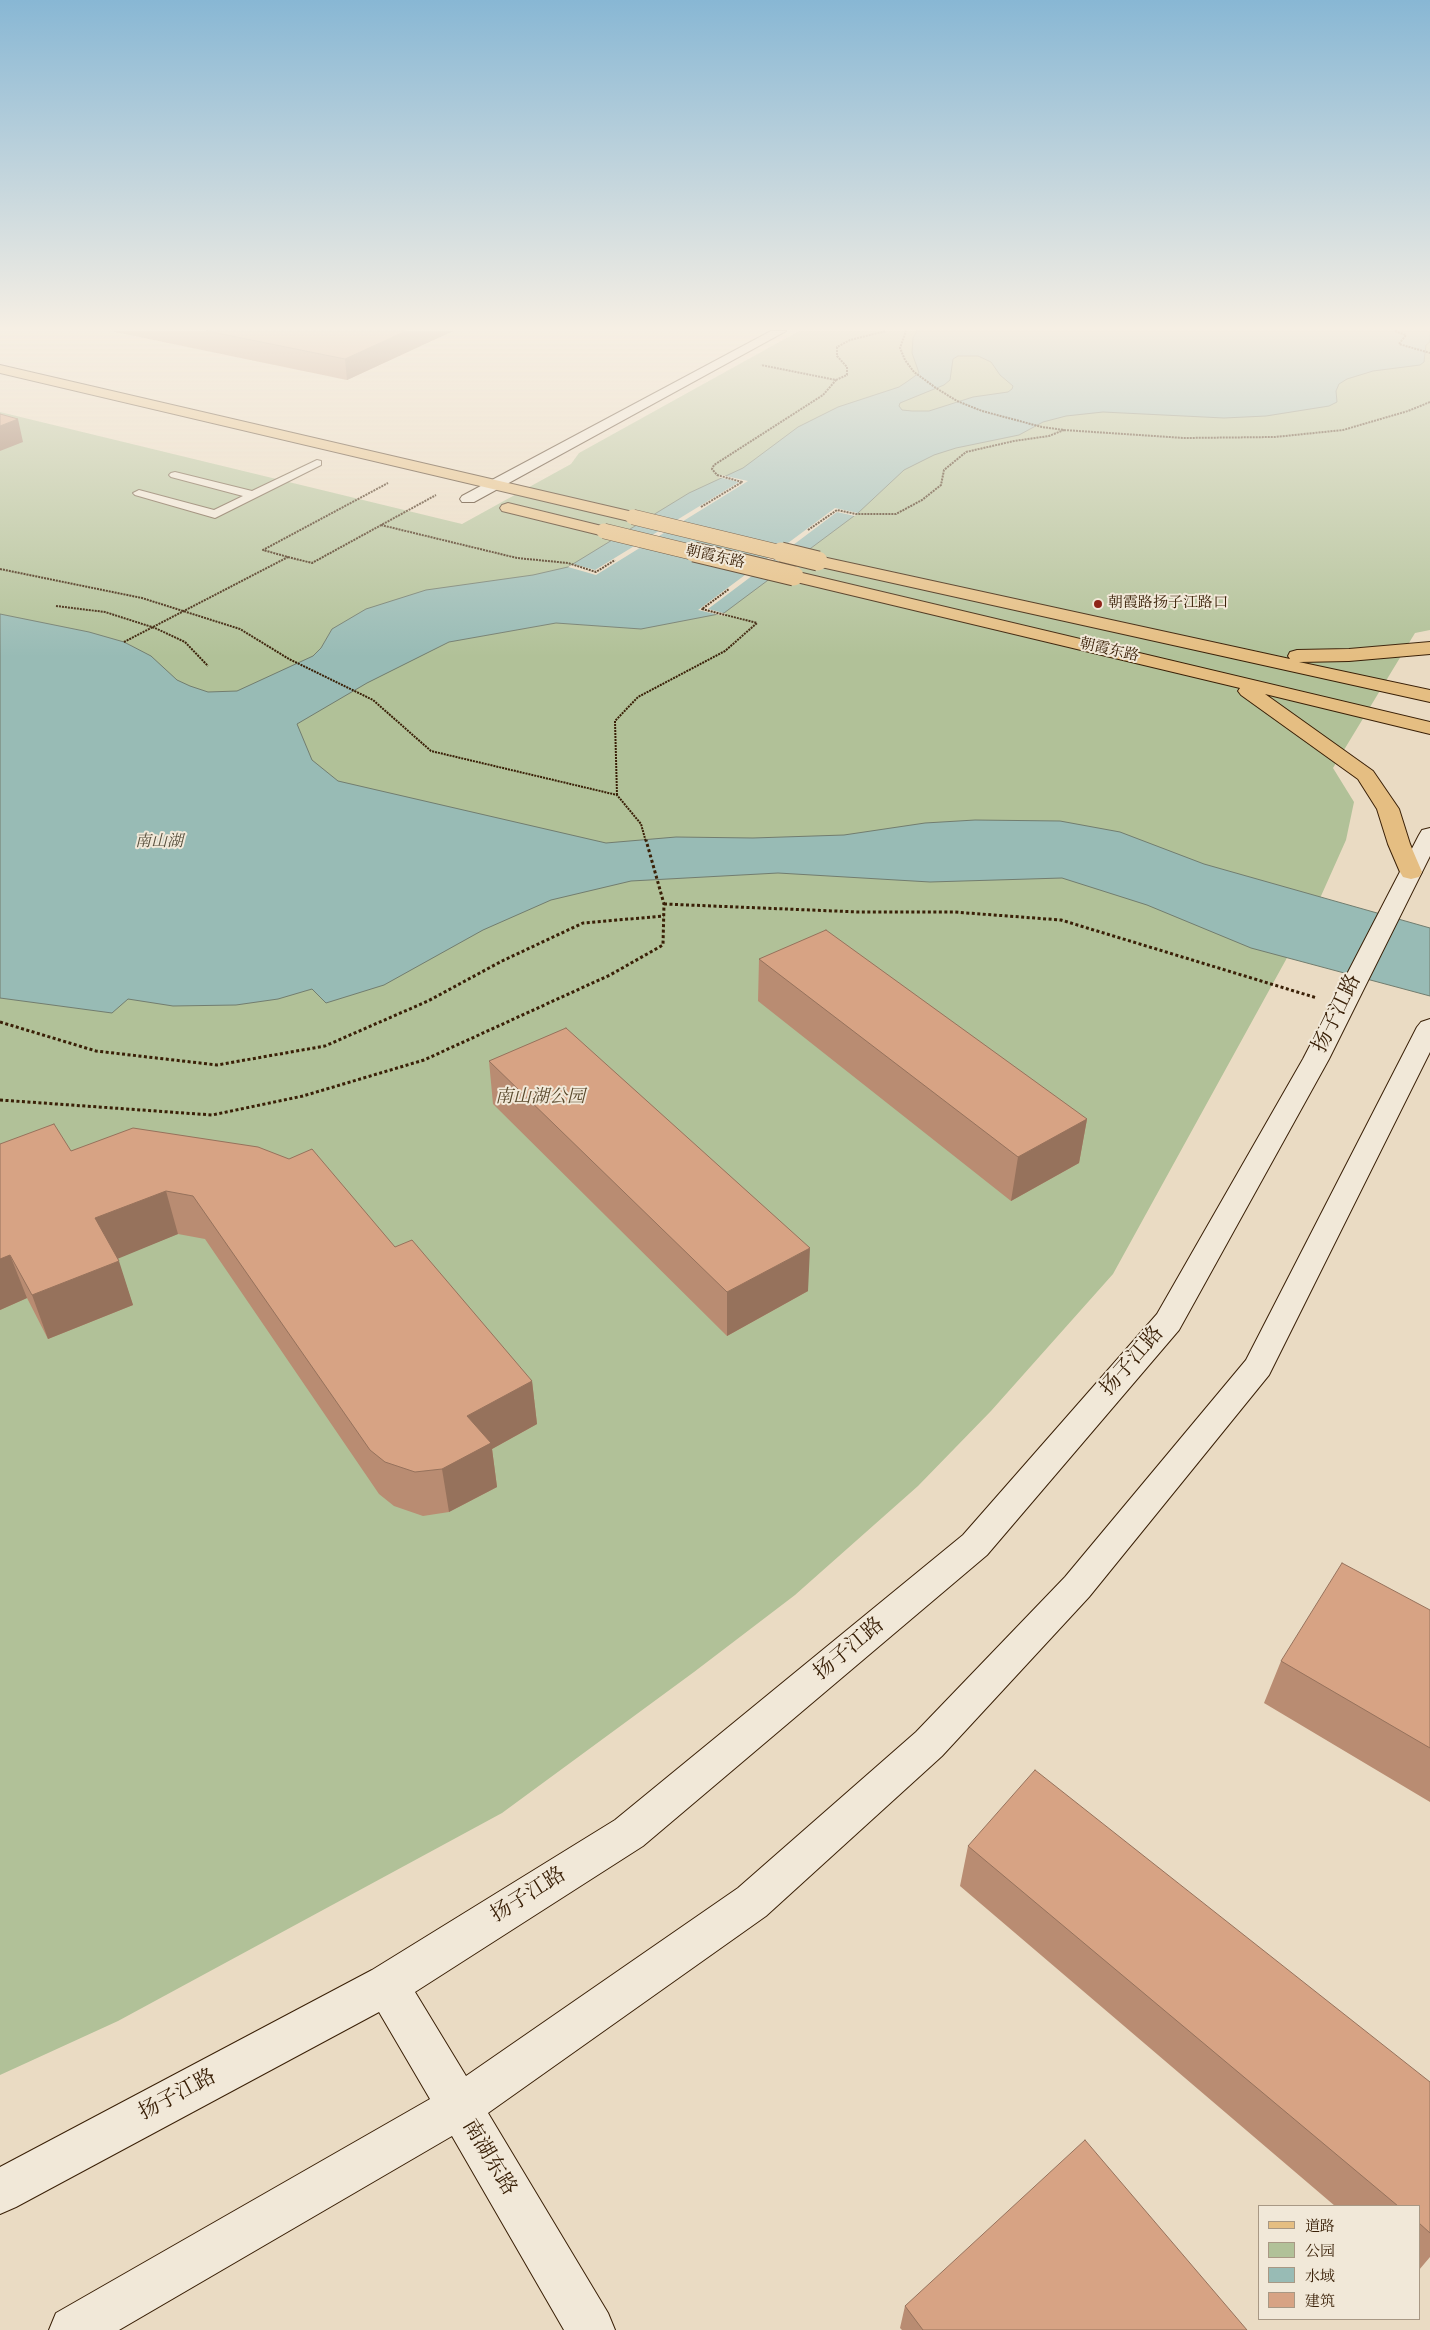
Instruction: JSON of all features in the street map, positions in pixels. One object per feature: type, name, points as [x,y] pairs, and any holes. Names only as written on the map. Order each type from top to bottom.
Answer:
[{"type":"main road","name":"朝霞东路","points":[[300,440],[818,562],[1430,696]]},
{"type":"main road","points":[[468,499],[576,440]]},
{"type":"main road","points":[[298,458],[336,467]]},
{"type":"main road","name":"朝霞东路","points":[[441,492],[1430,728]]},
{"type":"main road","points":[[1237,654],[1281,656],[1349,655],[1430,648]]},
{"type":"main road","points":[[1232,681],[1366,775],[1388,809],[1399,844],[1411,872]]},
{"type":"main road","name":"扬子江路","points":[[0,2191],[387,1985],[630,1833],[975,1545],[1168,1322],[1316,1059],[1430,835]]},
{"type":"main road","points":[[73,2330],[458,2108],[752,1902],[929,1744],[1077,1587],[1258,1366],[1430,1027]]},
{"type":"main road","name":"南湖东路","points":[[387,1985],[591,2330]]},
{"type":"lane","points":[[139,493],[215,514],[317,463]]},
{"type":"lane","points":[[175,475],[254,495]]},
{"type":"path","points":[[700,508],[742,482],[717,475],[712,469],[714,465],[753,440]]},
{"type":"path","points":[[801,535],[837,510],[856,514],[896,514],[922,500],[941,485],[944,470],[966,452],[1023,440]]},
{"type":"path","points":[[393,481],[263,550],[312,563],[441,492]]},
{"type":"path","points":[[381,525],[517,558],[568,563],[596,572],[615,560]]},
{"type":"path","points":[[124,642],[186,612],[288,557]]},
{"type":"path","points":[[0,569],[142,598],[240,629],[289,659],[373,700],[431,751],[617,795],[641,824],[664,904],[663,945],[610,975],[424,1060],[303,1096],[212,1115],[0,1100]]},
{"type":"path","points":[[617,795],[615,721],[638,697],[725,650],[756,623],[702,609],[730,588]]},
{"type":"path","points":[[56,606],[105,612],[155,628],[185,642],[208,666]]},
{"type":"path","points":[[664,904],[859,912],[954,912],[1061,920],[1347,995]]},
{"type":"path","points":[[0,1022],[96,1051],[216,1065],[324,1046],[428,1001],[502,961],[583,923],[664,916]]},
{"type":"green space","name":"南山湖公园","points":[[0,440],[114,440],[462,524],[571,464],[579,453],[603,440],[1430,440],[1430,630],[1415,633],[1333,768],[1354,802],[1346,840],[1321,896],[1113,1274],[991,1411],[918,1486],[795,1595],[502,1813],[118,2021],[0,2075]]},
{"type":"water","name":"南山湖","points":[[781,440],[996,440],[956,448],[934,455],[904,470],[858,513],[724,613],[641,629],[556,623],[449,642],[367,683],[297,724],[312,760],[338,781],[606,843],[676,837],[753,838],[844,835],[925,823],[975,820],[1060,821],[1120,832],[1204,864],[1430,928],[1430,996],[1251,948],[1147,905],[1062,878],[930,882],[778,873],[631,881],[551,900],[483,930],[384,985],[326,1003],[312,989],[278,999],[236,1005],[173,1006],[128,999],[112,1013],[0,998],[0,614],[89,632],[124,642],[151,656],[177,680],[190,686],[208,692],[237,691],[313,656],[321,648],[332,629],[366,609],[426,590],[533,575],[568,567],[689,493],[743,468]]},
{"type":"pier","points":[[721,475],[748,481],[596,575],[568,567],[573,564],[595,570],[739,482],[718,477]]},
{"type":"pier","points":[[835,508],[858,513],[855,516],[837,512],[708,609],[727,614],[724,616],[698,610]]},
{"type":"building","points":[[826,930],[1087,1119],[1018,1157],[759,959]]},
{"type":"building","points":[[566,1028],[810,1248],[727,1292],[489,1061]]},
{"type":"building","points":[[54,1124],[71,1151],[133,1128],[258,1147],[289,1159],[312,1149],[395,1247],[412,1240],[532,1381],[467,1416],[491,1443],[442,1469],[415,1472],[385,1462],[370,1450],[193,1196],[166,1191],[95,1218],[119,1261],[32,1295],[10,1255],[0,1259],[0,1144]]},
{"type":"building","points":[[1342,1563],[1430,1610],[1430,1748],[1281,1661]]},
{"type":"building","points":[[1035,1770],[1430,2082],[1430,2233],[1420,2224],[1420,2205],[1397,2205],[968,1846]]},
{"type":"building","points":[[1085,2140],[1247,2330],[923,2330],[905,2306]]},
{"type":"place","name":"朝霞路扬子江路口","points":[[1098,604]]}]
